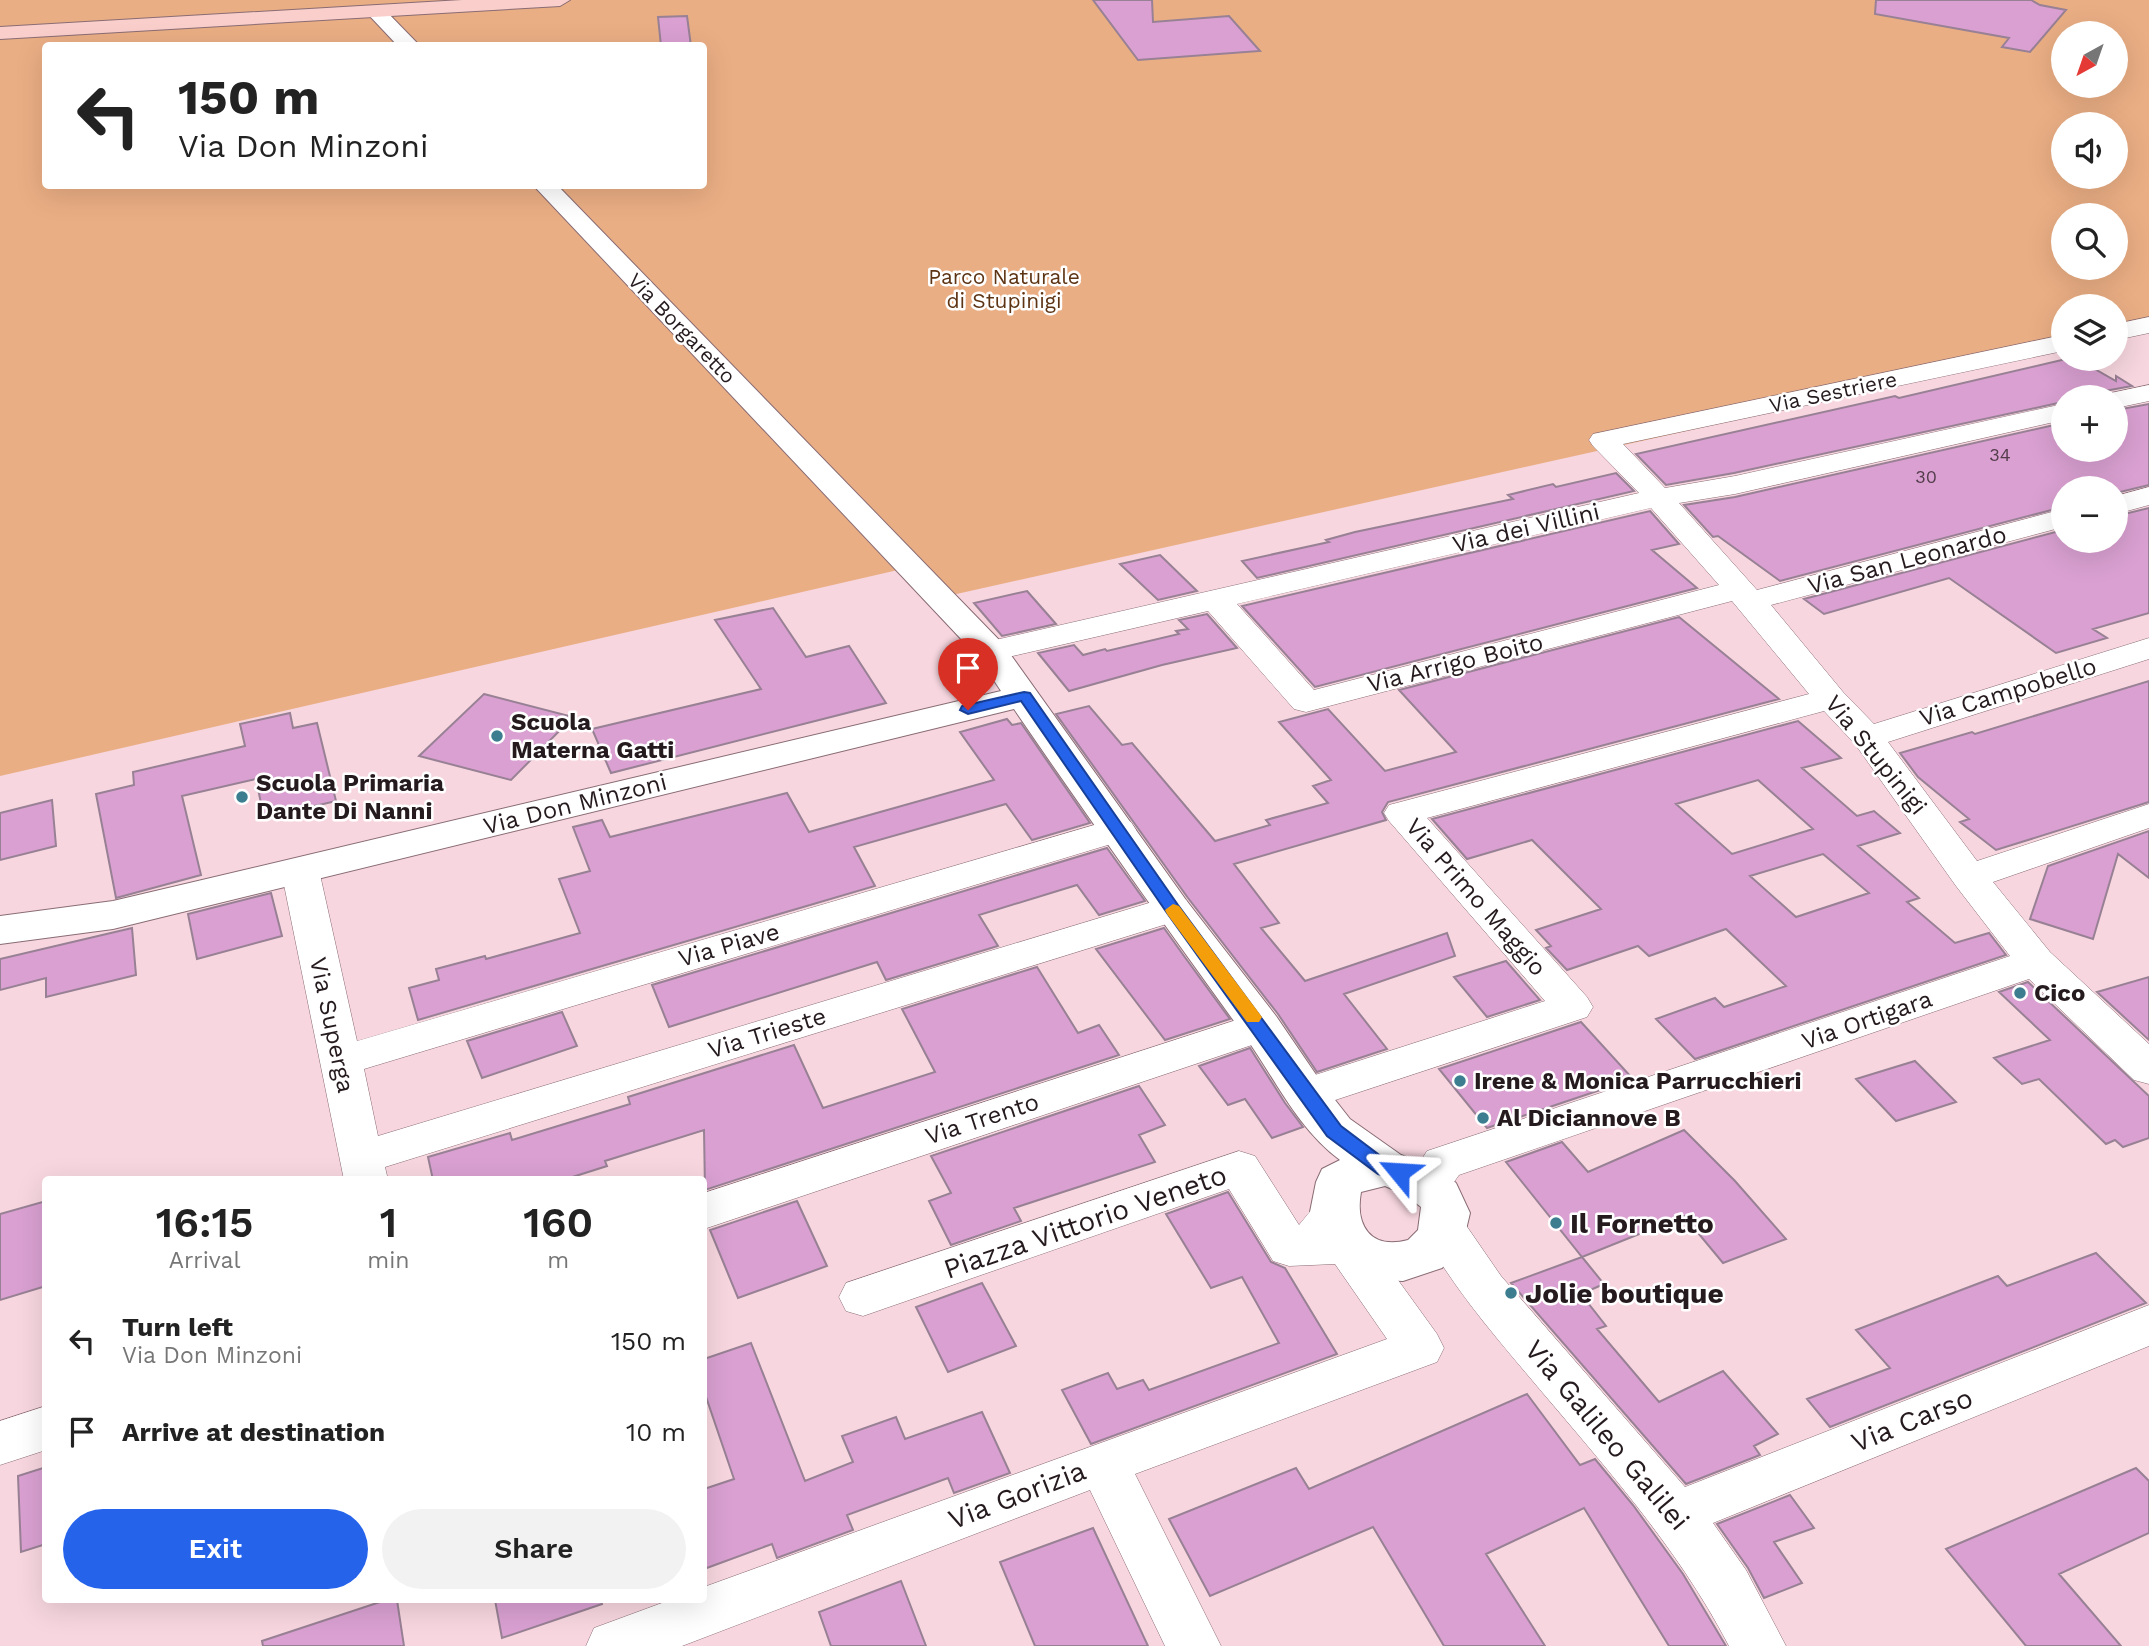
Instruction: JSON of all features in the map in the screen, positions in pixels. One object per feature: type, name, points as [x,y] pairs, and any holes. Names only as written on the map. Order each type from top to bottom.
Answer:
[{"type":"main road","points":[[358,0],[376,12]]},
{"type":"main road","points":[[0,33],[560,0]]},
{"type":"street","points":[[376,12],[406,42]]},
{"type":"street","name":"Via Borgaretto","points":[[548,189],[991,651]]},
{"type":"street","points":[[2128,329],[2149,325]]},
{"type":"street","name":"Via Sestriere","points":[[1603,440],[2051,346]]},
{"type":"street","points":[[2128,397],[2149,393]]},
{"type":"street","name":"Via dei Villini","points":[[991,651],[1656,498],[1735,485],[2051,415]]},
{"type":"street","name":"Via Stupinigi","points":[[1603,440],[1648,486],[1831,699],[1867,737],[1969,877],[2036,962],[2149,1069]]},
{"type":"street","points":[[2128,502],[2149,496]]},
{"type":"street","name":"Via San Leonardo","points":[[1744,596],[2051,521]]},
{"type":"street","name":"Via Arrigo Boito","points":[[1215,599],[1306,702],[1744,596]]},
{"type":"street","name":"Via Campobello","points":[[1867,737],[2149,648]]},
{"type":"street","points":[[991,651],[1172,909],[1261,1027],[1305,1094],[1334,1131],[1385,1168],[1428,1184],[1446,1208],[1445,1231]]},
{"type":"street","name":"Via Don Minzoni","points":[[0,930],[113,915],[1024,696]]},
{"type":"street","name":"Via Primo Maggio","points":[[1305,1094],[1573,1007],[1402,813],[1831,699]]},
{"type":"street","points":[[1969,877],[2149,815]]},
{"type":"street","name":"Via Piave","points":[[340,1060],[1118,830]]},
{"type":"street","name":"Via Superga","points":[[300,870],[363,1168]]},
{"type":"street","name":"Via Trieste","points":[[363,1168],[1172,909]]},
{"type":"street","name":"Via Ortigara","points":[[1428,1184],[1443,1163],[2036,962]]},
{"type":"street","name":"Via Trento","points":[[707,1211],[1261,1027]]},
{"type":"street","points":[[1333,1222],[1334,1131]]},
{"type":"street","name":"Piazza Vittorio Veneto","points":[[863,1297],[1239,1168],[1289,1248],[1333,1222],[1381,1261],[1402,1261],[1430,1252],[1438,1245],[1445,1231]]},
{"type":"street","points":[[1333,1222],[1355,1173],[1385,1168]]},
{"type":"street","name":"Via Gorizia","points":[[614,1646],[1420,1348],[1333,1222]]},
{"type":"street","name":"Via Galileo Galilei","points":[[1445,1231],[1484,1289],[1676,1514],[1727,1588],[1758,1646]]},
{"type":"street","name":"Via Carso","points":[[1676,1514],[2149,1325]]},
{"type":"street","points":[[0,1443],[42,1429]]},
{"type":"street","points":[[1104,1463],[1160,1582],[1194,1646]]},
{"type":"green space","name":"Parco Naturale di Stupinigi","points":[[0,0],[2149,0],[2149,328],[2128,332],[2128,294],[2051,294],[2051,350],[952,595],[924,564],[0,776]]},
{"type":"building","points":[[1093,0],[1152,0],[1153,22],[1229,16],[1260,51],[1138,60]]},
{"type":"building","points":[[1876,0],[2031,0],[2040,5],[2066,10],[2057,21],[2051,21],[2051,28],[2030,52],[2002,47],[2009,38],[1875,14]]},
{"type":"building","points":[[687,16],[690,42],[661,42],[658,17]]},
{"type":"building","points":[[2051,363],[2051,371],[2098,371],[2116,381],[2116,376],[2132,386],[2051,385],[2051,405],[1734,473],[1666,485],[1636,454],[1895,396],[1899,398]]},
{"type":"building","points":[[2149,404],[2149,485],[2128,490],[2128,476],[2051,476],[2051,510],[1780,581],[1718,536],[1713,537],[1684,505],[1735,497],[2051,426],[2051,462],[2128,462],[2128,408]]},
{"type":"building","points":[[1616,473],[1634,491],[1257,578],[1242,561],[1329,542],[1326,540],[1355,532],[1513,499],[1508,495],[1553,484],[1556,487]]},
{"type":"building","points":[[2149,508],[2149,613],[2093,629],[2107,638],[2056,653],[1949,578],[1824,614],[1804,599],[2051,533],[2051,553],[2128,553],[2128,513]]},
{"type":"building","points":[[1650,511],[1679,544],[1652,550],[1697,588],[1315,687],[1242,606]]},
{"type":"building","points":[[1160,555],[1197,591],[1158,600],[1120,564]]},
{"type":"building","points":[[1027,591],[1056,624],[1002,636],[974,603]]},
{"type":"building","points":[[773,608],[806,657],[849,646],[886,703],[611,773],[592,729],[761,689],[715,620]]},
{"type":"building","points":[[1207,614],[1237,648],[1162,665],[1069,691],[1038,653],[1074,645],[1083,655],[1105,649],[1107,651],[1179,634],[1176,631],[1188,629],[1179,620]]},
{"type":"building","points":[[1679,617],[1779,699],[1388,802],[1382,812],[1386,820],[1234,864],[1279,923],[1261,928],[1305,981],[1447,933],[1455,956],[1344,994],[1387,1049],[1317,1072],[1278,1014],[1188,898],[1056,714],[1089,706],[1122,745],[1132,743],[1215,841],[1270,825],[1266,820],[1328,803],[1313,786],[1331,780],[1279,722],[1328,709],[1385,771],[1456,752],[1399,690]]},
{"type":"building","points":[[2149,681],[2149,802],[1996,850],[1960,822],[1969,819],[1918,777],[1900,753],[1972,732],[1975,734]]},
{"type":"building","name":"Scuola Materna Gatti","points":[[484,694],[573,717],[511,780],[419,756]]},
{"type":"building","points":[[290,713],[293,728],[317,723],[336,801],[264,818],[256,779],[182,796],[201,875],[116,898],[96,794],[134,785],[133,772],[245,746],[240,724]]},
{"type":"building","points":[[1007,719],[1012,725],[1021,723],[1090,823],[1032,840],[1006,804],[854,847],[875,886],[418,1020],[409,988],[439,980],[436,969],[485,956],[486,959],[580,933],[559,879],[590,871],[573,827],[602,820],[610,837],[787,793],[809,832],[994,780],[960,732]]},
{"type":"building","points":[[1798,721],[1841,758],[1802,768],[1857,816],[1874,811],[1900,833],[1858,846],[1919,898],[1907,902],[1955,943],[1989,933],[2006,955],[1695,1059],[1656,1019],[1715,998],[1724,1007],[1786,986],[1726,929],[1649,956],[1638,946],[1567,970],[1546,948],[1551,946],[1536,930],[1601,909],[1532,840],[1467,859],[1432,819]],"holes":[[[1758,780],[1813,829],[1732,854],[1676,804]],[[1823,854],[1869,893],[1796,917],[1750,876]]]},
{"type":"building","points":[[52,800],[56,846],[0,860],[0,813]]},
{"type":"building","points":[[2149,831],[2149,878],[2118,854],[2093,939],[2030,919],[2048,866]]},
{"type":"building","points":[[1107,848],[1145,901],[1099,915],[1077,885],[979,915],[998,946],[886,980],[877,962],[669,1027],[652,985]]},
{"type":"building","points":[[271,893],[282,936],[197,959],[188,914]]},
{"type":"building","points":[[132,928],[136,975],[46,997],[46,978],[0,990],[0,959]]},
{"type":"building","points":[[1164,928],[1230,1019],[1165,1040],[1096,949]]},
{"type":"building","points":[[1506,961],[1540,1000],[1487,1017],[1454,977]]},
{"type":"building","points":[[1037,967],[1078,1033],[1099,1025],[1119,1055],[707,1189],[704,1130],[605,1161],[607,1166],[576,1176],[432,1176],[428,1157],[510,1133],[512,1140],[630,1104],[628,1097],[794,1045],[823,1108],[935,1072],[902,1009]]},
{"type":"building","points":[[2149,977],[2149,1040],[2097,992]]},
{"type":"building","points":[[2028,982],[2149,1096],[2149,1138],[2123,1147],[2115,1140],[2106,1144],[2039,1079],[2022,1084],[1994,1058],[2050,1040],[1999,992]]},
{"type":"building","points":[[562,1012],[577,1046],[482,1078],[467,1041]]},
{"type":"building","points":[[1581,1022],[1633,1079],[1487,1128],[1439,1069]]},
{"type":"building","points":[[1250,1048],[1303,1127],[1272,1138],[1245,1099],[1228,1105],[1199,1066]]},
{"type":"building","points":[[1915,1061],[1956,1102],[1896,1121],[1856,1079]]},
{"type":"building","points":[[1139,1086],[1165,1125],[1139,1135],[1155,1162],[1014,1208],[1021,1221],[951,1245],[929,1201],[951,1193],[931,1156]]},
{"type":"building","points":[[1684,1130],[1735,1181],[1786,1239],[1723,1263],[1684,1216],[1582,1257],[1506,1162],[1562,1142],[1588,1172]]},
{"type":"building","points":[[1228,1192],[1271,1262],[1285,1268],[1337,1354],[1091,1444],[1062,1390],[1108,1373],[1117,1389],[1143,1380],[1149,1390],[1279,1343],[1242,1277],[1211,1288],[1166,1214]]},
{"type":"building","points":[[797,1201],[827,1266],[738,1298],[710,1230]]},
{"type":"building","points":[[42,1202],[42,1287],[0,1300],[0,1214]]},
{"type":"building","points":[[2096,1253],[2146,1303],[1830,1427],[1807,1399],[1890,1368],[1856,1330],[1998,1276],[2007,1286]]},
{"type":"building","points":[[1582,1257],[1604,1284],[1581,1294],[1606,1326],[1597,1329],[1659,1402],[1723,1371],[1778,1434],[1754,1446],[1760,1455],[1686,1484],[1511,1283]]},
{"type":"building","points":[[982,1283],[1016,1346],[948,1372],[916,1307]]},
{"type":"building","points":[[751,1343],[805,1481],[853,1462],[842,1436],[896,1417],[905,1439],[982,1412],[1010,1473],[954,1493],[948,1478],[847,1515],[853,1530],[777,1558],[772,1544],[707,1568],[707,1488],[734,1479],[707,1400],[707,1358]]},
{"type":"building","points":[[1527,1394],[1580,1465],[1595,1459],[1633,1505],[1683,1574],[1726,1646],[1669,1646],[1584,1508],[1486,1554],[1545,1646],[1444,1646],[1373,1527],[1210,1596],[1169,1519],[1296,1468],[1309,1489]]},
{"type":"building","points":[[42,1468],[42,1545],[21,1552],[18,1476]]},
{"type":"building","points":[[2136,1468],[2149,1481],[2149,1533],[2059,1574],[2121,1646],[2026,1646],[1946,1549]]},
{"type":"building","points":[[1790,1495],[1814,1528],[1774,1542],[1802,1583],[1764,1598],[1748,1568],[1717,1524]]},
{"type":"building","points":[[1093,1528],[1148,1646],[1035,1646],[1000,1562]]},
{"type":"building","points":[[901,1581],[926,1646],[831,1646],[819,1612]]},
{"type":"building","points":[[377,1603],[397,1603],[404,1646],[263,1646],[262,1641]]},
{"type":"building","points":[[496,1603],[602,1603],[602,1604],[502,1638]]},
{"type":"slow traffic","points":[[1173,910],[1253,1017]]},
{"type":"place","name":"Scuola Materna Gatti","points":[[497,736]]},
{"type":"place","name":"Scuola Primaria Dante Di Nanni","points":[[242,797]]},
{"type":"place","name":"Cico","points":[[2020,993]]},
{"type":"place","name":"Irene & Monica Parrucchieri","points":[[1460,1081]]},
{"type":"place","name":"Al Diciannove B","points":[[1483,1118]]},
{"type":"place","name":"Il Fornetto","points":[[1556,1223]]},
{"type":"place","name":"Jolie boutique","points":[[1511,1293]]},
{"type":"route","points":[[968,710],[1024,696],[1172,909],[1261,1027],[1305,1094],[1334,1131],[1385,1168],[1399,1172]]}]
